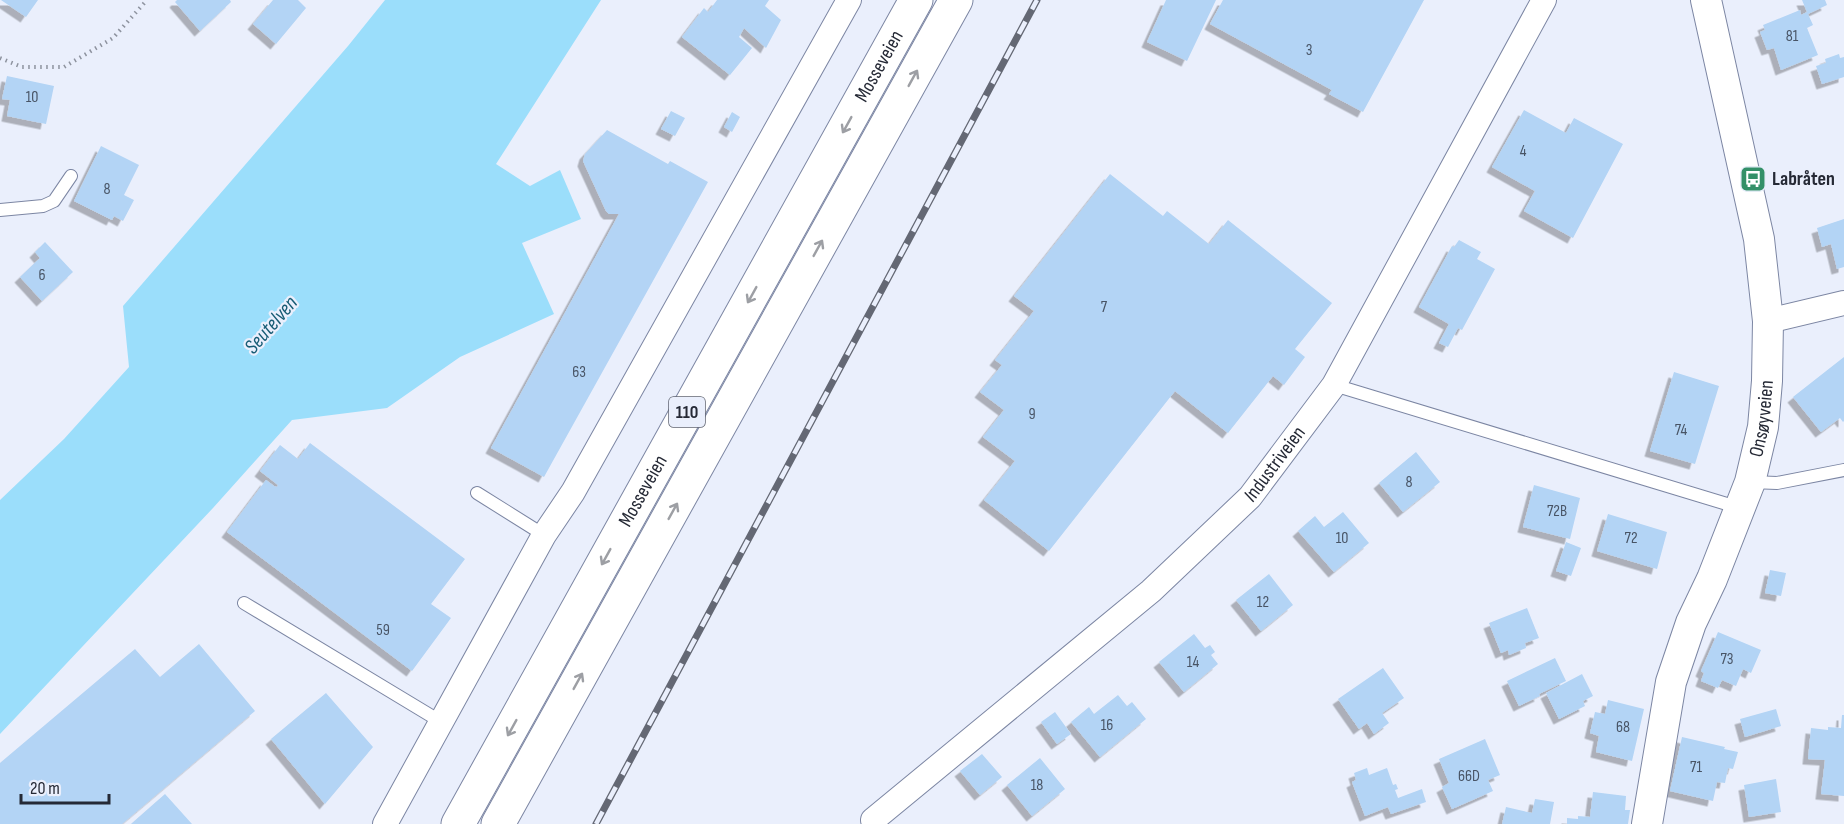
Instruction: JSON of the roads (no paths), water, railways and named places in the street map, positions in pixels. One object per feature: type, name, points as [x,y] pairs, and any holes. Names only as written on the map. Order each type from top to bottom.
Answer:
[{"type":"highway","name":"Mosseveien","points":[[458,824],[916,0]]},
{"type":"highway","name":"Mosseveien","points":[[498,824],[956,0]]},
{"type":"street","points":[[385,824],[443,723],[544,535],[573,492],[849,0]]},
{"type":"street","name":"Industriveien","points":[[873,820],[1151,591],[1250,496],[1334,384],[1544,0]]},
{"type":"street","name":"Onsøyveien","points":[[1647,824],[1671,682],[1691,623],[1712,579],[1745,495],[1763,427],[1767,381],[1768,321],[1759,239],[1707,0]]},
{"type":"street","points":[[1768,321],[1844,303]]},
{"type":"lane","points":[[0,210],[43,206],[54,201],[71,176]]},
{"type":"lane","points":[[1334,384],[1745,495],[1777,483],[1844,470]]},
{"type":"lane","points":[[477,493],[544,535]]},
{"type":"lane","points":[[244,603],[443,723]]},
{"type":"water","name":"Seutelven","points":[[385,0],[601,0],[496,164],[530,186],[560,170],[581,219],[522,243],[554,314],[460,357],[387,408],[292,420],[213,508],[0,734],[0,500],[64,439],[129,367],[123,306],[348,46]]},
{"type":"railway","points":[[596,824],[1037,0]]},
{"type":"place","name":"Labråten","points":[[1753,179]]}]
